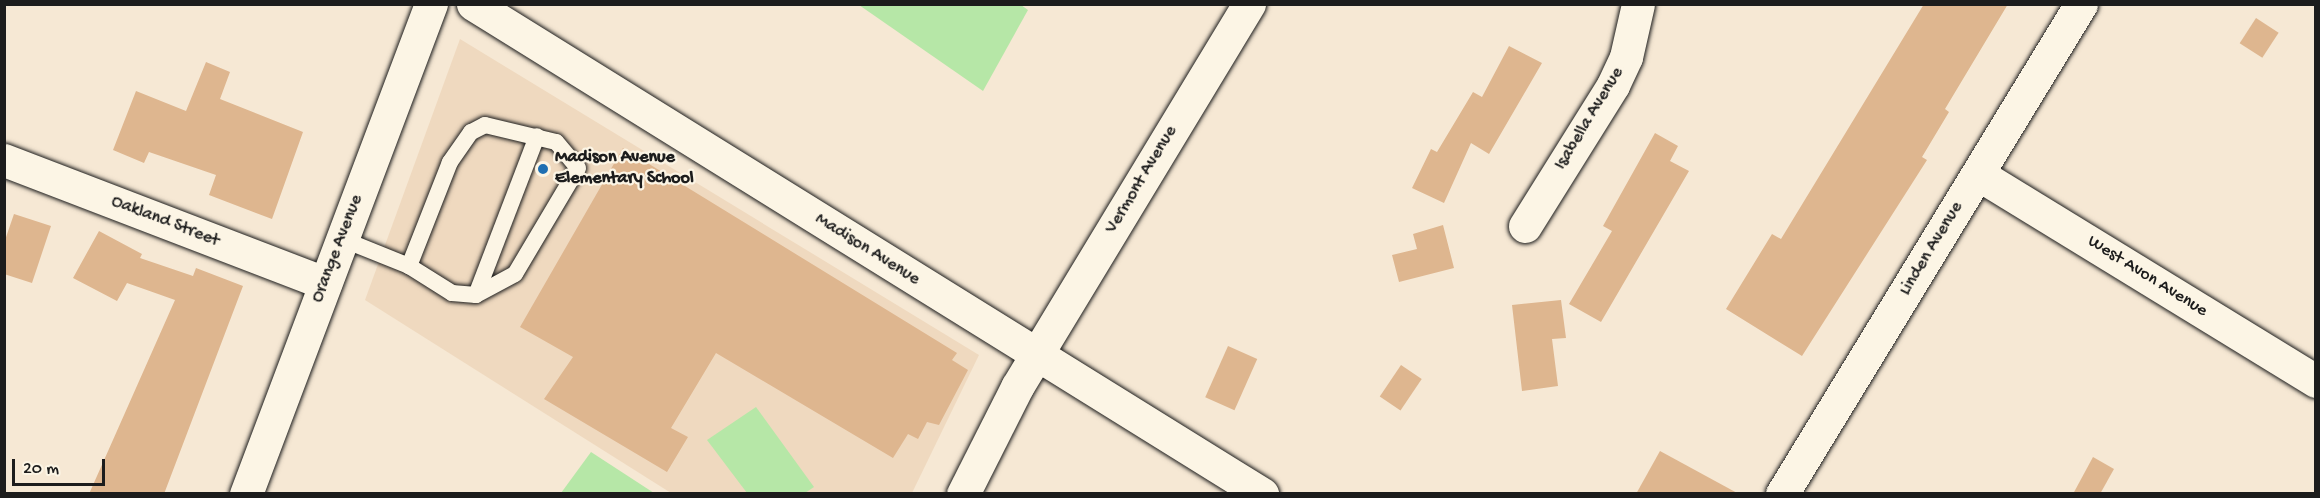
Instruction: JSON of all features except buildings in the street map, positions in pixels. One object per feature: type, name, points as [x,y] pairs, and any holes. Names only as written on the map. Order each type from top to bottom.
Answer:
[{"type":"street","name":"Orange Avenue","points":[[246,494],[431,4]]},
{"type":"street","name":"Madison Avenue","points":[[473,4],[1262,494]]},
{"type":"street","name":"Vermont Avenue","points":[[963,494],[1035,355],[1249,4]]},
{"type":"street","name":"Isabella Avenue","points":[[1526,226],[1613,85],[1626,57],[1638,4]]},
{"type":"street","name":"Linden Avenue","points":[[1791,490],[1978,174],[2082,4]]},
{"type":"street","name":"Oakland Street","points":[[4,160],[325,284]]},
{"type":"street","name":"West Avon Avenue","points":[[1978,174],[2316,381]]},
{"type":"lane","points":[[342,239],[409,266],[452,293],[476,295],[515,274],[578,168],[556,142],[485,125],[471,132],[450,162],[409,266]]},
{"type":"lane","points":[[476,295],[537,136]]},
{"type":"shaded area","name":"Madison Avenue Elementary School","points":[[460,39],[979,355],[912,493],[671,493],[365,300]]},
{"type":"green space","points":[[859,5],[1021,5],[1028,10],[983,91]]},
{"type":"green space","points":[[756,407],[814,487],[805,493],[747,493],[707,440]]},
{"type":"green space","points":[[591,452],[654,493],[561,493]]},
{"type":"place","name":"Madison Avenue Elementary School","points":[[543,169]]}]
